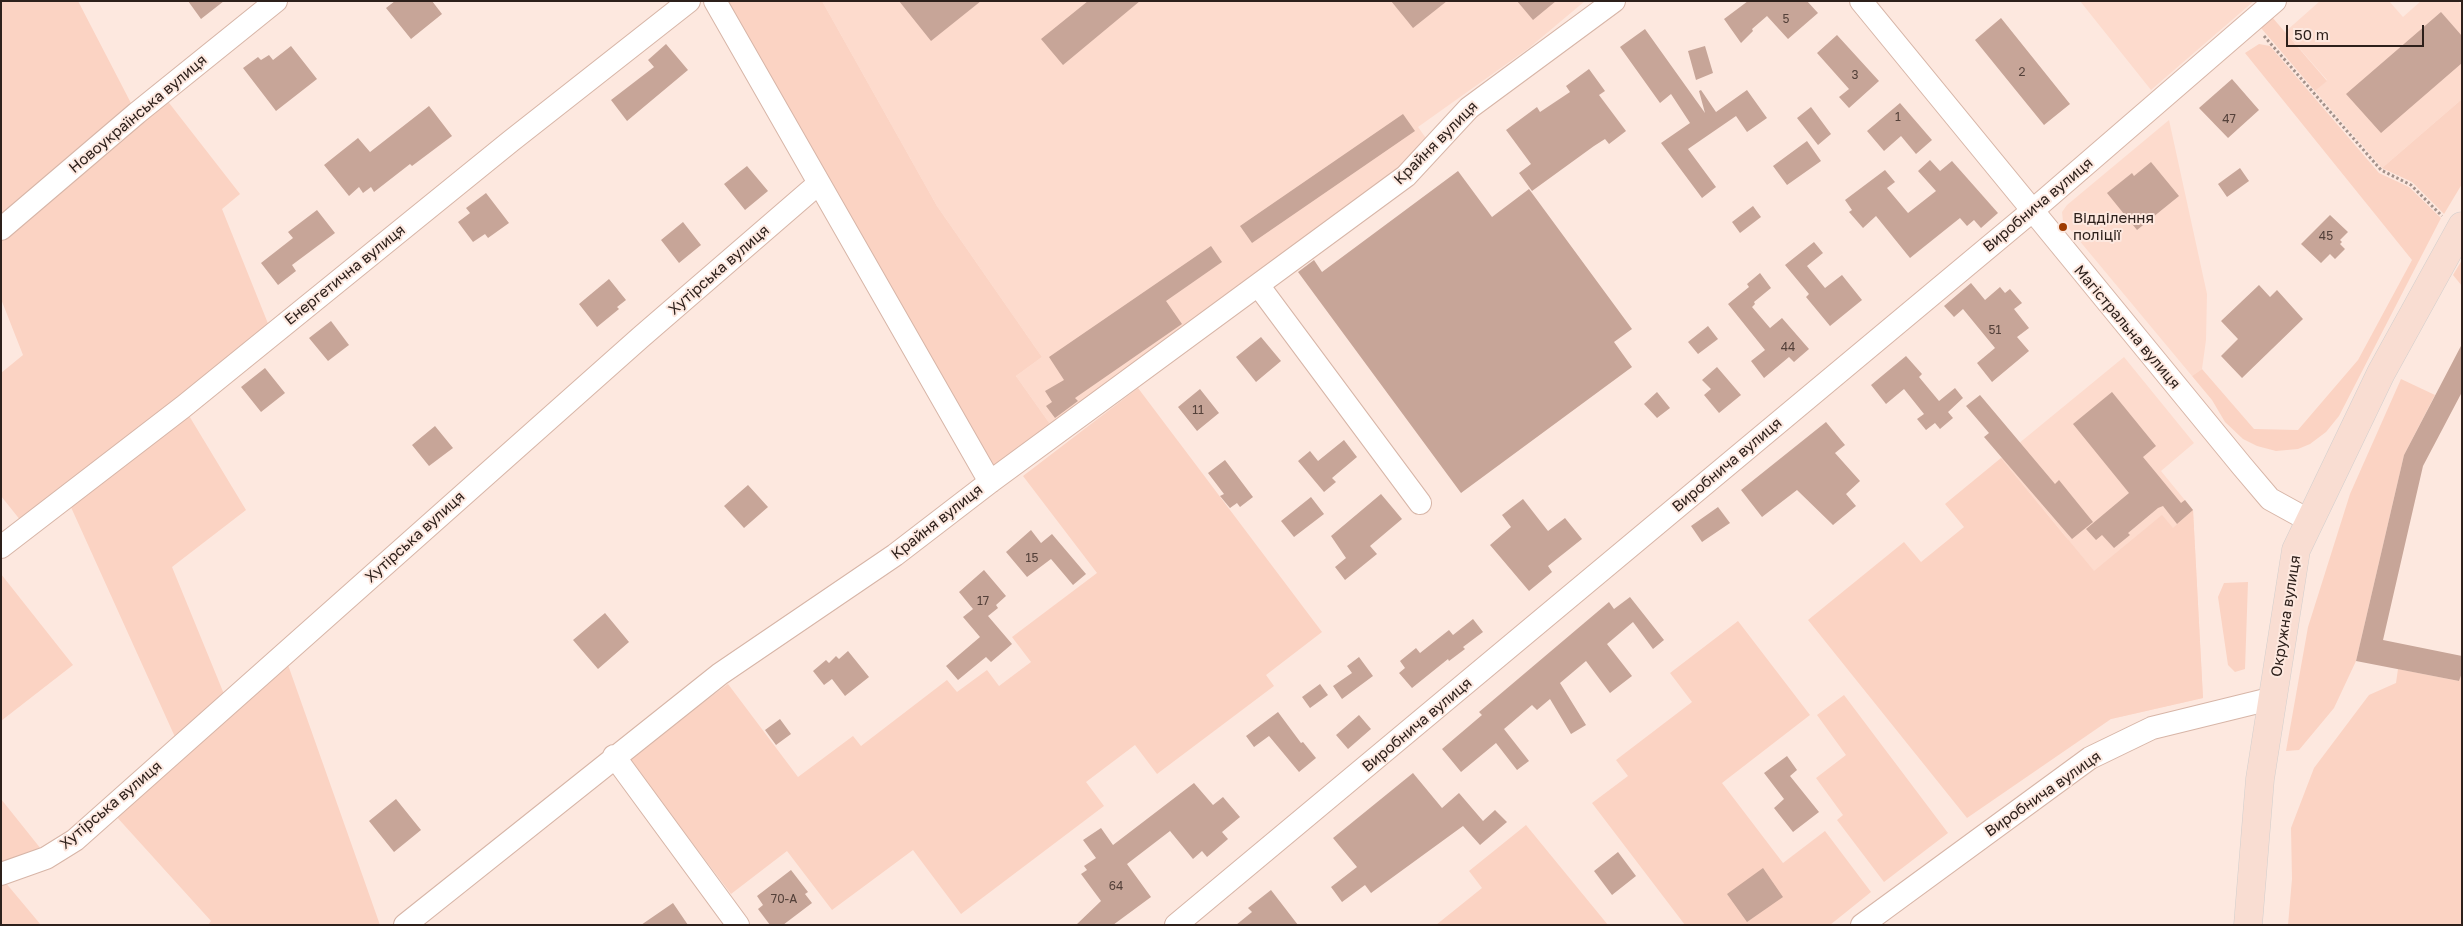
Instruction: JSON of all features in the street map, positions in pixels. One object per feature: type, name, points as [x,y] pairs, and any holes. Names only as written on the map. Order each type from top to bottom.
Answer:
[{"type":"main road","name":"Окружна вулиця","points":[[2248,925],[2260,779],[2296,550],[2453,222]]},
{"type":"street","name":"Новоукраїнська вулиця","points":[[1,229],[137,113],[276,1]]},
{"type":"street","name":"Енергетична вулиця","points":[[1,548],[183,407],[511,141],[689,1]]},
{"type":"street","points":[[714,1],[990,482]]},
{"type":"street","name":"Крайня вулиця","points":[[405,925],[614,756],[720,674],[895,555],[990,482],[1406,176],[1469,108],[1614,1]]},
{"type":"street","name":"Магістральна вулиця","points":[[1861,1],[2270,499],[2310,521]]},
{"type":"street","name":"Виробнича вулиця","points":[[1176,925],[2032,211],[2275,1]]},
{"type":"street","name":"Хутірська вулиця","points":[[1,874],[46,858],[75,840],[626,350],[818,184]]},
{"type":"street","points":[[1258,285],[1420,503]]},
{"type":"street","name":"Виробнича вулиця","points":[[1862,925],[2090,758],[2152,728],[2274,698]]},
{"type":"street","points":[[614,756],[738,925]]},
{"type":"path","points":[[2252,22],[2381,170],[2411,185],[2453,222]]},
{"type":"shaded area","points":[[1,1],[78,1],[133,107],[1,219]]},
{"type":"shaded area","points":[[727,1],[822,1],[937,206],[1042,357],[1016,376],[1050,424],[994,466]]},
{"type":"shaded area","points":[[822,1],[1585,1],[1529,48],[1418,127],[1428,141],[1401,169],[1050,424],[1016,376],[1042,357],[937,206]]},
{"type":"shaded area","points":[[2080,1],[2254,1],[2151,90]]},
{"type":"shaded area","points":[[2320,1],[2389,1],[2403,17],[2421,1],[2458,1],[2462,6],[2462,99],[2382,168],[2315,91],[2327,80],[2285,32]]},
{"type":"shaded area","points":[[2272,17],[2327,81],[2315,91],[2261,28]]},
{"type":"shaded area","points":[[2259,44],[2270,46],[2379,173],[2409,187],[2441,218],[2339,416],[2326,432],[2310,444],[2298,449],[2276,451],[2257,446],[2243,439],[2225,422],[2212,400],[2192,376],[2202,369],[2254,429],[2298,430],[2358,360],[2412,260],[2245,53]]},
{"type":"shaded area","points":[[166,99],[240,194],[222,209],[269,326],[21,521],[1,496],[1,373],[23,355],[1,299],[1,238]]},
{"type":"shaded area","points":[[2462,99],[2462,184],[2444,214],[2412,182],[2382,168]]},
{"type":"shaded area","points":[[2169,120],[2207,294],[2206,340],[2202,369],[2192,376],[2063,221],[2062,212],[2067,205]]},
{"type":"shaded area","points":[[2462,260],[2462,286],[2453,275]]},
{"type":"shaded area","points":[[2124,357],[2194,443],[2161,471],[2193,510],[2203,698],[2111,719],[2067,538],[2001,458]]},
{"type":"shaded area","points":[[2401,379],[2435,395],[2404,455],[2356,661],[2334,708],[2299,750],[2286,751],[2308,627],[2350,494]]},
{"type":"shaded area","points":[[1138,388],[1322,632],[1266,675],[1274,686],[1157,774],[1135,745],[1086,782],[1104,806],[961,914],[913,850],[832,910],[787,851],[731,894],[628,758],[728,684],[798,777],[853,736],[861,746],[947,680],[957,692],[987,670],[999,686],[1031,662],[1012,637],[1097,573],[1023,476]]},
{"type":"shaded area","points":[[188,414],[246,510],[172,567],[224,694],[175,737],[70,505]]},
{"type":"shaded area","points":[[2001,458],[2094,571],[2162,515],[2173,528],[2193,510],[2203,698],[2111,719],[1967,818],[1808,620],[1904,542],[1921,562],[1964,527],[1945,504]]},
{"type":"shaded area","points":[[1,574],[73,665],[1,721]]},
{"type":"shaded area","points":[[2248,582],[2245,669],[2235,672],[2228,665],[2218,597],[2224,583]]},
{"type":"shaded area","points":[[1738,621],[1810,715],[1722,783],[1783,863],[1825,831],[1871,892],[1830,925],[1685,925],[1592,803],[1628,776],[1616,760],[1692,702],[1670,673]]},
{"type":"shaded area","points":[[287,662],[380,925],[208,925],[211,921],[115,815]]},
{"type":"shaded area","points":[[2398,669],[2459,681],[2462,673],[2462,925],[2288,925],[2292,879],[2291,828],[2314,768],[2369,695],[2396,683]]},
{"type":"shaded area","points":[[1844,695],[1948,833],[1884,882],[1837,820],[1843,815],[1816,778],[1846,755],[1817,715]]},
{"type":"shaded area","points":[[1,799],[41,849],[1,863]]},
{"type":"shaded area","points":[[1526,825],[1608,925],[1436,925],[1482,888],[1469,871]]},
{"type":"shaded area","points":[[5,882],[41,925],[1,925],[1,884]]},
{"type":"building","points":[[188,1],[224,1],[201,19]]},
{"type":"building","points":[[395,1],[432,1],[442,14],[411,39],[386,8]]},
{"type":"building","points":[[899,1],[981,1],[931,41]]},
{"type":"building","points":[[1088,1],[1140,1],[1063,65],[1041,39]]},
{"type":"building","points":[[1391,1],[1447,1],[1413,28]]},
{"type":"building","points":[[1517,1],[1556,1],[1533,20]]},
{"type":"building","points":[[1748,1],[1807,1],[1818,13],[1788,39],[1767,16],[1752,29],[1753,31],[1741,43],[1724,19]]},
{"type":"building","points":[[2441,12],[2462,36],[2462,63],[2381,133],[2346,94]]},
{"type":"building","points":[[2001,18],[2070,104],[2044,125],[1975,40]]},
{"type":"building","points":[[1645,29],[1705,113],[1699,91],[1701,90],[1716,112],[1747,90],[1767,118],[1747,132],[1736,116],[1688,149],[1716,187],[1702,198],[1661,143],[1690,123],[1671,94],[1660,103],[1620,47]]},
{"type":"building","points":[[1837,35],[1879,81],[1849,108],[1839,97],[1849,89],[1817,53]]},
{"type":"building","points":[[666,44],[688,70],[627,121],[611,100],[654,67],[648,60]]},
{"type":"building","points":[[291,46],[317,79],[276,111],[243,68],[258,57],[261,60],[269,55],[273,60]]},
{"type":"building","points":[[1705,46],[1713,73],[1696,80],[1688,51]]},
{"type":"building","points":[[1589,69],[1605,91],[1599,95],[1626,131],[1609,144],[1605,139],[1594,146],[1532,191],[1519,173],[1531,164],[1506,130],[1537,107],[1540,112],[1570,92],[1566,86]]},
{"type":"building","points":[[2232,79],[2259,110],[2228,138],[2199,108]]},
{"type":"building","points":[[1900,103],[1932,140],[1916,154],[1901,136],[1884,151],[1867,131]]},
{"type":"building","points":[[429,106],[452,136],[412,166],[410,164],[374,192],[371,187],[363,193],[359,187],[349,196],[324,165],[358,138],[370,152]]},
{"type":"building","points":[[1811,107],[1831,134],[1818,145],[1797,118]]},
{"type":"building","points":[[1403,114],[1415,131],[1252,243],[1240,226]]},
{"type":"building","points":[[1807,141],[1821,161],[1787,185],[1773,166]]},
{"type":"building","points":[[1930,160],[1940,171],[1952,161],[1998,213],[1981,228],[1974,220],[1967,226],[1960,218],[1910,258],[1876,216],[1863,228],[1849,212],[1852,210],[1845,200],[1885,170],[1895,182],[1887,188],[1908,213],[1936,191],[1918,171]]},
{"type":"building","points":[[2151,162],[2179,196],[2137,230],[2107,193],[2132,173],[2134,176]]},
{"type":"building","points":[[747,166],[768,191],[745,210],[724,184]]},
{"type":"building","points":[[2240,168],[2249,181],[2227,197],[2218,184]]},
{"type":"building","points":[[1458,171],[1492,217],[1529,189],[1632,329],[1614,342],[1632,367],[1461,493],[1298,272],[1314,260],[1322,272]]},
{"type":"building","points":[[486,193],[509,223],[488,238],[485,234],[473,242],[458,222],[470,213],[466,208]]},
{"type":"building","points":[[1753,206],[1761,217],[1740,233],[1732,222]]},
{"type":"building","points":[[317,210],[335,233],[292,265],[296,271],[278,285],[261,263],[293,238],[288,232]]},
{"type":"building","points":[[2330,215],[2348,232],[2340,240],[2342,242],[2340,244],[2345,249],[2335,259],[2330,254],[2321,263],[2301,244]]},
{"type":"building","points":[[683,222],[701,245],[679,263],[661,240]]},
{"type":"building","points":[[1814,242],[1823,253],[1807,266],[1825,288],[1842,275],[1862,300],[1830,326],[1806,297],[1809,294],[1785,265]]},
{"type":"building","points":[[1211,246],[1222,262],[1166,301],[1182,324],[1075,398],[1078,401],[1055,418],[1046,406],[1052,402],[1045,391],[1064,380],[1049,357]]},
{"type":"building","points":[[1760,273],[1771,288],[1754,302],[1755,304],[1752,307],[1770,328],[1782,318],[1809,349],[1794,362],[1789,357],[1764,378],[1751,361],[1765,350],[1728,304],[1749,287],[1747,284]]},
{"type":"building","points":[[609,279],[626,300],[617,307],[619,309],[597,327],[579,304]]},
{"type":"building","points":[[1971,283],[1985,300],[2000,287],[2005,293],[2010,289],[2022,303],[2014,309],[2029,328],[2017,337],[2029,351],[1992,382],[1977,363],[1995,348],[1963,309],[1954,317],[1944,306]]},
{"type":"building","points":[[2259,285],[2270,297],[2277,290],[2303,319],[2242,378],[2221,356],[2238,339],[2221,321]]},
{"type":"building","points":[[331,321],[349,345],[328,361],[309,338]]},
{"type":"building","points":[[1708,326],[1718,339],[1698,354],[1688,342]]},
{"type":"building","points":[[1261,337],[1281,361],[1256,382],[1236,357]]},
{"type":"building","points":[[2462,344],[2462,392],[2423,466],[2383,640],[2462,656],[2462,673],[2459,681],[2356,661],[2404,455]]},
{"type":"building","points":[[1906,356],[1922,374],[1919,377],[1939,401],[1955,388],[1963,398],[1948,412],[1953,418],[1940,429],[1935,423],[1926,430],[1917,419],[1924,414],[1904,389],[1886,404],[1871,385]]},
{"type":"building","points":[[1717,367],[1741,395],[1719,413],[1704,395],[1711,389],[1702,380]]},
{"type":"building","points":[[265,368],[285,393],[261,412],[241,387]]},
{"type":"building","points":[[1200,389],[1219,413],[1197,431],[1178,407]]},
{"type":"building","points":[[1657,392],[1670,408],[1657,418],[1644,404]]},
{"type":"building","points":[[2112,392],[2156,446],[2143,457],[2181,503],[2185,500],[2193,510],[2177,524],[2163,506],[2158,508],[2128,533],[2130,535],[2114,548],[2102,535],[2096,540],[2086,529],[2129,493],[2073,424]]},
{"type":"building","points":[[1980,395],[2055,484],[2059,480],[2093,522],[2072,539],[1984,437],[1989,433],[1966,406]]},
{"type":"building","points":[[1826,422],[1845,445],[1835,453],[1860,481],[1846,494],[1856,506],[1833,525],[1797,490],[1762,517],[1741,490]]},
{"type":"building","points":[[435,426],[453,448],[429,466],[412,445]]},
{"type":"building","points":[[1344,440],[1357,457],[1332,478],[1336,482],[1324,492],[1298,461],[1310,451],[1318,461]]},
{"type":"building","points":[[1225,460],[1253,497],[1240,507],[1237,503],[1230,508],[1220,496],[1224,494],[1208,473]]},
{"type":"building","points":[[748,485],[768,507],[744,528],[724,506]]},
{"type":"building","points":[[1381,494],[1402,519],[1370,546],[1377,554],[1345,580],[1335,567],[1346,558],[1331,536]]},
{"type":"building","points":[[1311,497],[1324,514],[1294,537],[1281,521]]},
{"type":"building","points":[[1523,499],[1548,531],[1565,518],[1582,539],[1548,566],[1552,572],[1529,591],[1490,545],[1511,527],[1502,515]]},
{"type":"building","points":[[1718,507],[1730,523],[1702,542],[1691,526]]},
{"type":"building","points":[[1031,530],[1041,543],[1052,534],[1086,574],[1073,585],[1051,559],[1027,577],[1006,552]]},
{"type":"building","points":[[984,570],[1006,596],[996,605],[998,608],[988,616],[1012,644],[991,662],[986,657],[958,680],[946,666],[980,637],[963,617],[973,609],[959,592]]},
{"type":"building","points":[[1630,597],[1664,640],[1653,649],[1633,622],[1607,644],[1632,676],[1610,693],[1586,661],[1560,683],[1586,725],[1571,734],[1550,699],[1537,710],[1532,705],[1504,729],[1529,761],[1517,770],[1496,743],[1461,772],[1442,749],[1482,715],[1479,712],[1609,602],[1614,609]]},
{"type":"building","points":[[605,613],[629,642],[598,669],[573,640]]},
{"type":"building","points":[[1473,619],[1483,632],[1463,647],[1465,649],[1449,661],[1448,659],[1412,688],[1399,673],[1405,668],[1400,661],[1416,648],[1420,653],[1449,630],[1453,635]]},
{"type":"building","points":[[848,651],[869,677],[845,696],[832,679],[824,685],[813,671],[826,660],[829,663],[836,656],[839,659]]},
{"type":"building","points":[[1359,657],[1373,676],[1342,699],[1333,686],[1352,673],[1347,666]]},
{"type":"building","points":[[1320,684],[1328,695],[1310,708],[1302,697]]},
{"type":"building","points":[[1278,712],[1301,743],[1303,742],[1316,758],[1299,772],[1269,736],[1254,747],[1246,736]]},
{"type":"building","points":[[1359,715],[1371,729],[1348,749],[1336,735]]},
{"type":"building","points":[[780,719],[791,734],[776,745],[765,730]]},
{"type":"building","points":[[1787,756],[1797,770],[1790,776],[1819,812],[1793,832],[1774,808],[1784,799],[1764,773]]},
{"type":"building","points":[[1413,773],[1442,808],[1459,793],[1483,821],[1495,810],[1507,822],[1480,845],[1463,826],[1371,893],[1365,885],[1342,902],[1331,887],[1357,867],[1333,838]]},
{"type":"building","points":[[1194,783],[1213,805],[1223,797],[1240,817],[1222,832],[1228,839],[1207,857],[1202,851],[1193,859],[1170,831],[1127,864],[1151,897],[1113,925],[1076,925],[1101,901],[1081,874],[1087,870],[1084,866],[1096,858],[1083,840],[1101,828],[1113,845]]},
{"type":"building","points":[[396,799],[421,830],[394,852],[369,821]]},
{"type":"building","points":[[1618,852],[1636,876],[1612,895],[1594,871]]},
{"type":"building","points":[[1763,868],[1783,897],[1747,922],[1727,894]]},
{"type":"building","points":[[791,870],[808,892],[805,894],[812,903],[783,925],[770,925],[758,909],[763,905],[757,896]]},
{"type":"building","points":[[1271,890],[1298,925],[1236,925],[1252,912],[1248,908]]},
{"type":"building","points":[[673,903],[688,925],[641,925]]},
{"type":"place","name":"Відділення поліції","points":[[2063,227]]}]
